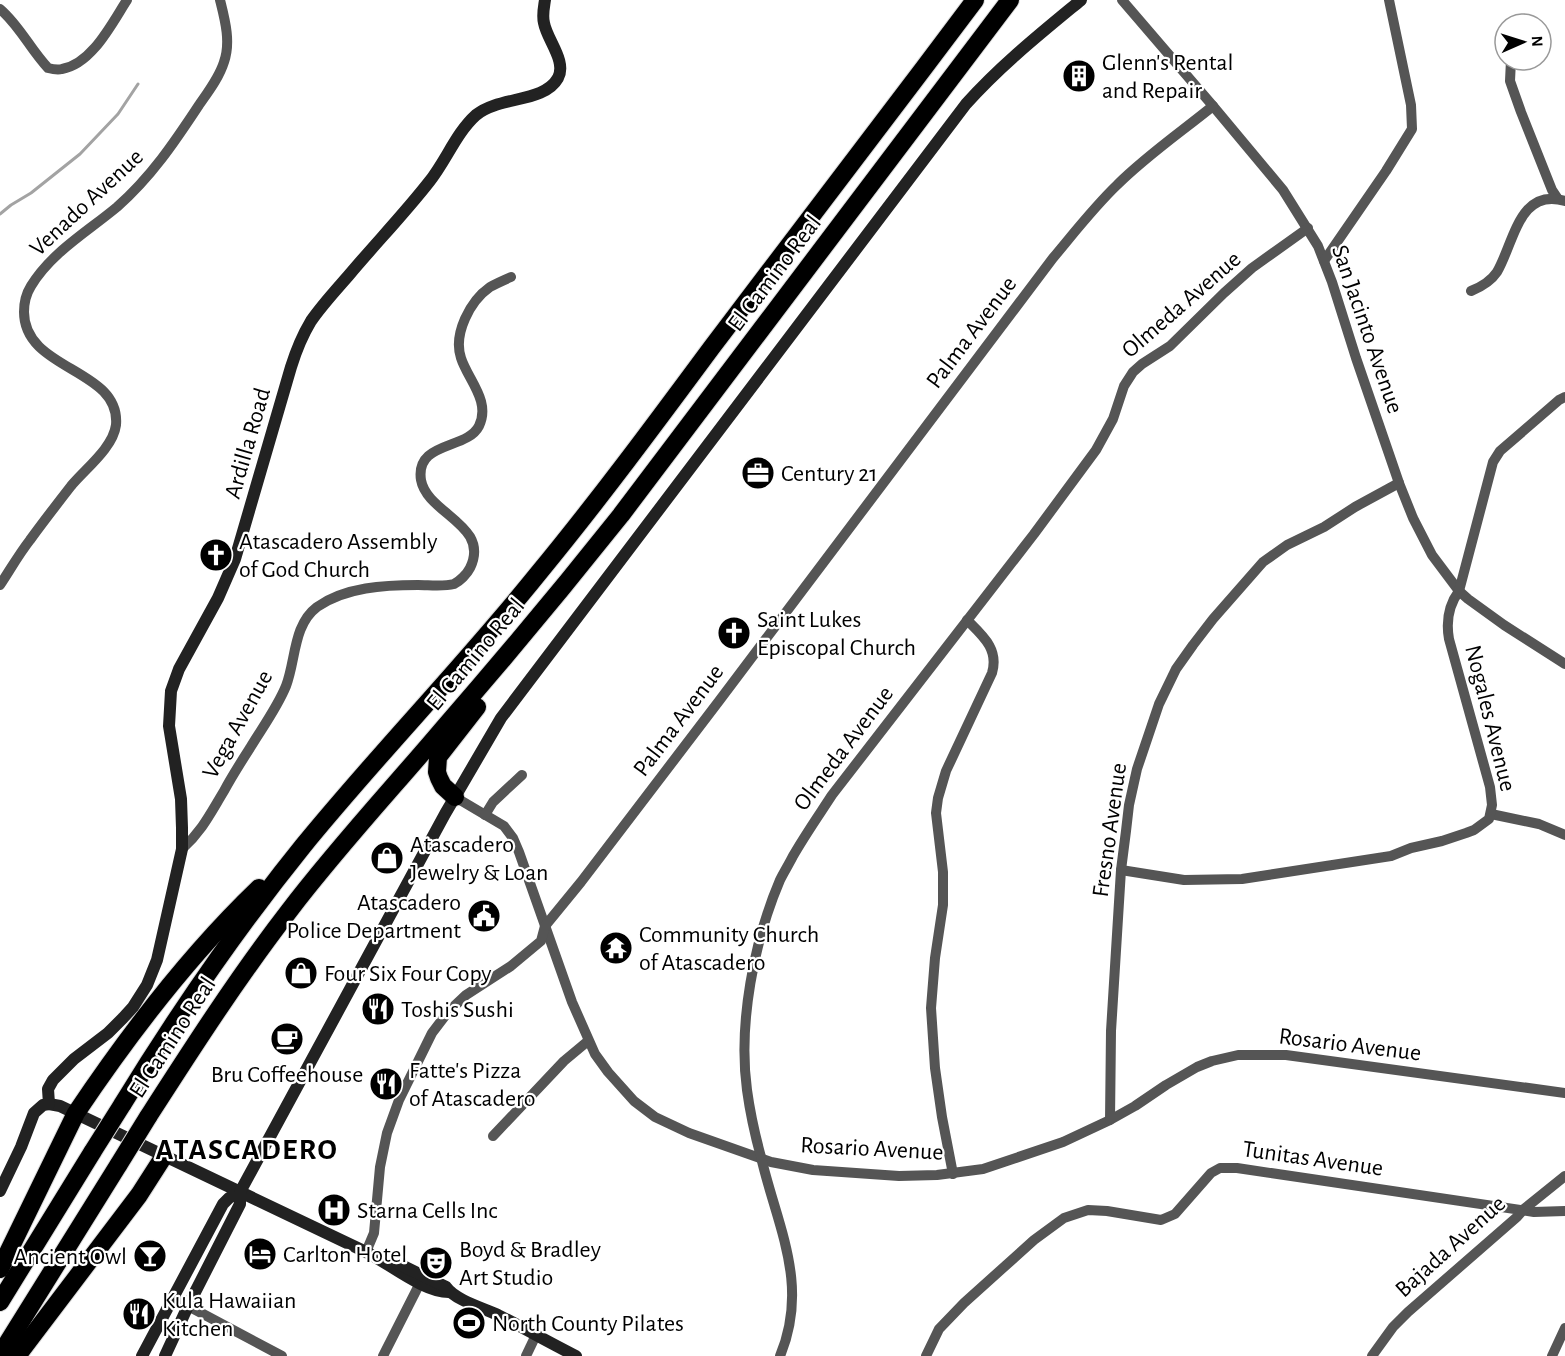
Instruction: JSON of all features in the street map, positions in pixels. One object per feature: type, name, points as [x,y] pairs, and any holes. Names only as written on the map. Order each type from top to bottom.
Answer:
[{"type":"highway","name":"El Camino Real","points":[[0,1302],[163,1038],[264,895],[305,843],[538,574],[631,455],[975,0]]},
{"type":"highway","name":"El Camino Real","points":[[0,1355],[217,1010],[289,910],[359,825],[559,593],[1010,0]]},
{"type":"highway","points":[[455,797],[443,786],[439,778],[438,757],[480,704],[490,675]]},
{"type":"highway","points":[[0,1269],[75,1113],[99,1079],[150,1011],[227,918],[305,843]]},
{"type":"highway","points":[[17,1356],[139,1195],[164,1156]]},
{"type":"street","points":[[0,9],[15,23],[48,68],[63,69],[82,61],[96,46],[127,0]]},
{"type":"street","name":"Venado Avenue","points":[[0,585],[29,540],[72,485],[107,446],[116,423],[112,402],[106,394],[90,379],[59,363],[33,339],[28,331],[24,315],[27,294],[46,266],[61,251],[135,191],[169,151],[202,101],[225,62],[227,30],[220,0]]},
{"type":"street","name":"Ardilla Road","points":[[0,1191],[4,1176],[21,1147],[34,1113],[43,1105],[49,1104],[48,1089],[53,1080],[74,1059],[108,1033],[141,996],[161,948],[182,849],[181,800],[169,726],[171,691],[179,669],[218,598],[235,560],[297,350],[310,323],[319,311],[427,185],[459,136],[476,116],[499,103],[540,94],[558,78],[560,64],[558,56],[544,24],[545,0]]},
{"type":"street","name":"El Camino Real","points":[[165,1356],[240,1204],[240,1192],[455,797],[514,700],[947,128],[987,81],[1081,0]]},
{"type":"street","name":"San Jacinto Avenue","points":[[1122,0],[1283,190],[1308,228],[1324,261],[1399,483],[1432,555],[1459,591],[1504,625],[1565,664]]},
{"type":"street","points":[[1324,261],[1412,129],[1411,105],[1389,0]]},
{"type":"street","points":[[1510,72],[1510,81],[1552,190],[1561,200]]},
{"type":"street","name":"Palma Avenue","points":[[366,1252],[374,1233],[380,1167],[387,1133],[399,1100],[432,1033],[448,1012],[466,995],[511,966],[541,941],[545,926],[719,701],[1053,258],[1117,185],[1214,106]]},
{"type":"street","points":[[1471,291],[1486,284],[1497,272],[1526,210],[1547,199],[1561,200]]},
{"type":"street","name":"Olmeda Avenue","points":[[780,1356],[789,1323],[792,1277],[786,1243],[761,1159],[747,1089],[744,1052],[750,980],[780,879],[832,795],[1034,534],[1096,450],[1113,419],[1124,386],[1133,372],[1170,346],[1224,292],[1252,268],[1308,228]]},
{"type":"street","name":"Vega Avenue","points":[[182,849],[210,817],[281,696],[289,676],[300,630],[310,614],[324,603],[362,590],[396,585],[454,584],[470,568],[474,558],[468,534],[428,495],[421,477],[425,460],[431,454],[473,434],[478,428],[482,408],[475,384],[461,358],[460,334],[473,304],[481,295],[490,287],[511,277]]},
{"type":"street","name":"Nogales Avenue","points":[[1121,870],[1184,880],[1242,879],[1391,856],[1474,830],[1489,819],[1492,805],[1490,787],[1449,639],[1450,608],[1459,591],[1493,462],[1500,451],[1565,397]]},
{"type":"street","name":"Fresno Avenue","points":[[1110,1120],[1111,1031],[1121,870],[1129,805],[1137,769],[1160,704],[1176,669],[1193,645],[1263,562],[1287,545],[1324,527],[1399,483]]},
{"type":"street","points":[[953,1174],[940,1098],[931,1008],[935,958],[944,905],[936,813],[946,771],[994,666],[994,654],[985,638],[967,620]]},
{"type":"street","points":[[485,815],[493,802],[522,775]]},
{"type":"street","name":"Rosario Avenue","points":[[455,797],[504,826],[513,838],[588,1041],[616,1082],[634,1101],[655,1117],[689,1133],[771,1162],[813,1170],[899,1176],[953,1174],[983,1169],[1063,1142],[1136,1106],[1166,1085],[1197,1068],[1212,1061],[1238,1055],[1286,1055],[1565,1093]]},
{"type":"street","points":[[1491,814],[1539,824],[1565,835]]},
{"type":"street","points":[[493,1136],[564,1061],[588,1041]]},
{"type":"street","points":[[49,1104],[75,1113],[381,1259],[390,1260],[421,1274],[446,1287],[450,1292],[576,1356]]},
{"type":"street","name":"Tunitas Avenue","points":[[926,1356],[939,1329],[964,1303],[1034,1240],[1064,1218],[1088,1210],[1167,1219],[1175,1214],[1211,1173],[1220,1168],[1237,1168],[1524,1209]]},
{"type":"street","name":"Bajada Avenue","points":[[1372,1356],[1393,1327],[1408,1312],[1518,1217],[1524,1209],[1565,1176]]},
{"type":"street","name":"El Camino Real","points":[[142,1356],[223,1204],[240,1192]]},
{"type":"street","points":[[1524,1209],[1534,1212],[1565,1211]]},
{"type":"street","points":[[381,1259],[388,1266],[420,1283],[450,1292]]},
{"type":"street","points":[[383,1356],[420,1283]]},
{"type":"street","points":[[173,1298],[282,1356]]},
{"type":"street","points":[[1552,1356],[1565,1328]]},
{"type":"street","points":[[526,1356],[536,1335]]},
{"type":"waterway","points":[[0,214],[80,154],[118,114],[138,84]]},
{"type":"place","name":"Glenn's Rental and Repair","points":[[1079,76]]},
{"type":"place","name":"Century 21","points":[[758,473]]},
{"type":"place","name":"Atascadero Assembly of God Church","points":[[216,555]]},
{"type":"place","name":"Saint Lukes Episcopal Church","points":[[734,633]]},
{"type":"place","name":"Atascadero Jewelry & Loan","points":[[387,858]]},
{"type":"place","name":"Atascadero Police Department","points":[[484,916]]},
{"type":"place","name":"Community Church of Atascadero","points":[[616,948]]},
{"type":"place","name":"Four Six Four Copy","points":[[301,973]]},
{"type":"place","name":"Toshis Sushi","points":[[378,1009]]},
{"type":"place","name":"Bru Coffeehouse","points":[[287,1039]]},
{"type":"place","name":"Fatte's Pizza of Atascadero","points":[[386,1084]]},
{"type":"place","name":"Starna Cells Inc","points":[[334,1210]]},
{"type":"place","name":"Carlton Hotel","points":[[260,1254]]},
{"type":"place","name":"Ancient Owl","points":[[150,1256]]},
{"type":"place","name":"Boyd & Bradley Art Studio","points":[[436,1263]]},
{"type":"place","name":"Kula Hawaiian Kitchen","points":[[139,1314]]},
{"type":"place","name":"North County Pilates","points":[[469,1323]]},
{"type":"district","name":"ATASCADERO","points":[[247,1149]]}]
